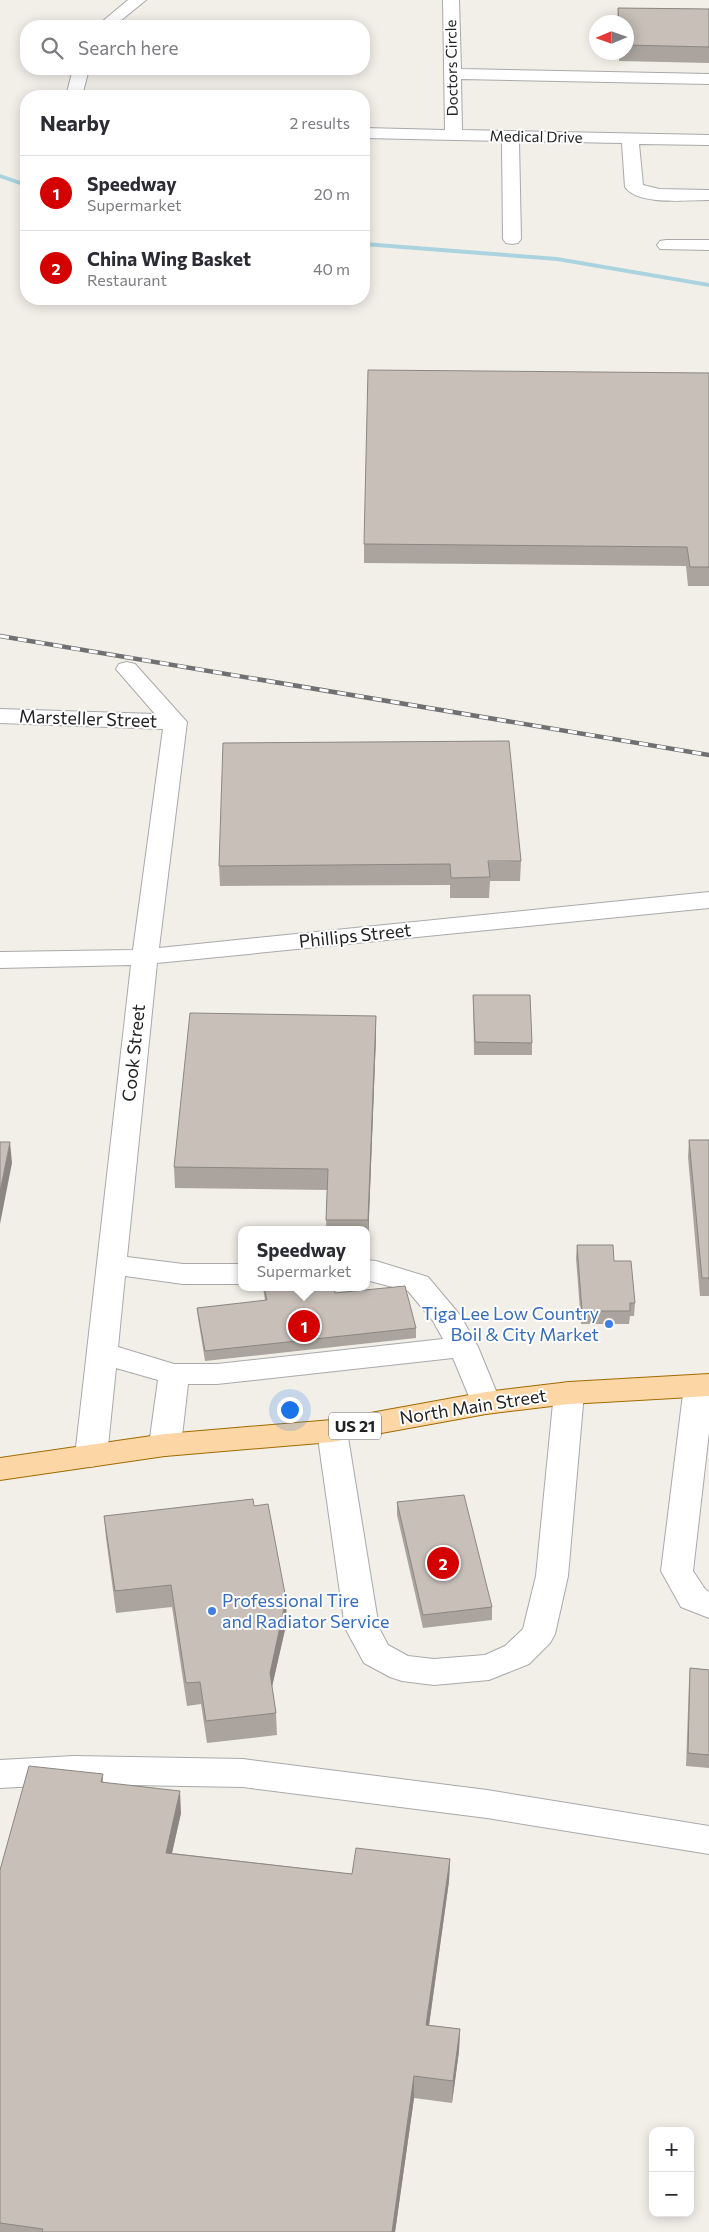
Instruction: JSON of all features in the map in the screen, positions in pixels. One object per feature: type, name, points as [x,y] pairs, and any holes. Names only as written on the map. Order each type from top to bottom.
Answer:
[{"type":"main road","name":"North Main Street","points":[[0,1469],[165,1445],[332,1431],[486,1403],[570,1393],[704,1386]]},
{"type":"street","points":[[113,20],[138,0]]},
{"type":"street","name":"Doctors Circle","points":[[451,0],[454,136]]},
{"type":"street","points":[[453,74],[709,79]]},
{"type":"street","points":[[76,90],[79,75]]},
{"type":"street","name":"Medical Drive","points":[[370,133],[709,140]]},
{"type":"street","points":[[510,137],[512,239]]},
{"type":"street","points":[[630,139],[634,187],[643,192],[709,194]]},
{"type":"street","points":[[666,245],[709,245]]},
{"type":"street","points":[[127,669],[175,722]]},
{"type":"street","name":"Marsteller Street","points":[[0,716],[175,722]]},
{"type":"street","name":"Cook Street","points":[[91,1456],[145,957],[175,722]]},
{"type":"street","name":"Phillips Street","points":[[0,960],[145,957],[709,900]]},
{"type":"street","points":[[111,1265],[183,1274],[238,1274]]},
{"type":"street","points":[[370,1270],[418,1284],[445,1315],[463,1347],[486,1403]]},
{"type":"street","points":[[101,1353],[174,1374],[217,1374],[463,1347]]},
{"type":"street","points":[[165,1445],[174,1374]]},
{"type":"street","points":[[704,1386],[677,1571],[693,1598],[709,1606]]},
{"type":"street","points":[[332,1431],[362,1628],[376,1654],[402,1668],[434,1672],[489,1667],[517,1655],[538,1634],[552,1576],[570,1393]]},
{"type":"street","points":[[0,1774],[74,1770],[243,1773],[486,1804],[709,1840]]},
{"type":"building","points":[[618,8],[709,9],[709,47],[634,45],[634,15],[618,15]]},
{"type":"building","points":[[368,370],[709,373],[709,567],[690,567],[687,547],[364,544]]},
{"type":"building","points":[[509,741],[521,861],[488,861],[490,877],[451,878],[450,864],[219,866],[223,743]]},
{"type":"building","points":[[473,995],[530,995],[532,1043],[475,1042]]},
{"type":"building","points":[[190,1013],[376,1016],[368,1220],[326,1220],[328,1169],[174,1167]]},
{"type":"building","points":[[689,1140],[709,1140],[709,1278],[702,1278]]},
{"type":"building","points":[[0,1142],[10,1142],[0,1192]]},
{"type":"building","points":[[577,1245],[613,1245],[614,1261],[631,1261],[635,1303],[630,1303],[630,1311],[582,1311]]},
{"type":"building","points":[[405,1286],[416,1328],[205,1351],[197,1308],[267,1300],[265,1291],[335,1291],[335,1293]]},
{"type":"building","points":[[464,1495],[492,1607],[423,1615],[397,1502]]},
{"type":"building","points":[[253,1499],[254,1506],[268,1504],[286,1599],[270,1673],[276,1713],[206,1721],[200,1682],[186,1683],[171,1585],[115,1591],[104,1516]]},
{"type":"building","points":[[690,1668],[709,1670],[709,1755],[688,1753]]},
{"type":"building","points":[[29,1766],[103,1774],[101,1782],[180,1791],[166,1853],[352,1874],[356,1848],[450,1859],[426,2025],[460,2029],[453,2081],[414,2076],[392,2232],[42,2232],[43,2229],[0,2223],[0,1870]]},
{"type":"waterway","points":[[0,176],[20,183]]},
{"type":"waterway","points":[[370,244],[557,259],[709,285]]},
{"type":"railway","points":[[0,636],[709,755]]},
{"type":"place","name":"Tiga Lee Low Country Boil & City Market","points":[[609,1324]]},
{"type":"place","name":"Speedway","points":[[304,1326]]},
{"type":"place","name":"China Wing Basket","points":[[443,1563]]},
{"type":"place","name":"Professional Tire and Radiator Service","points":[[212,1611]]}]
